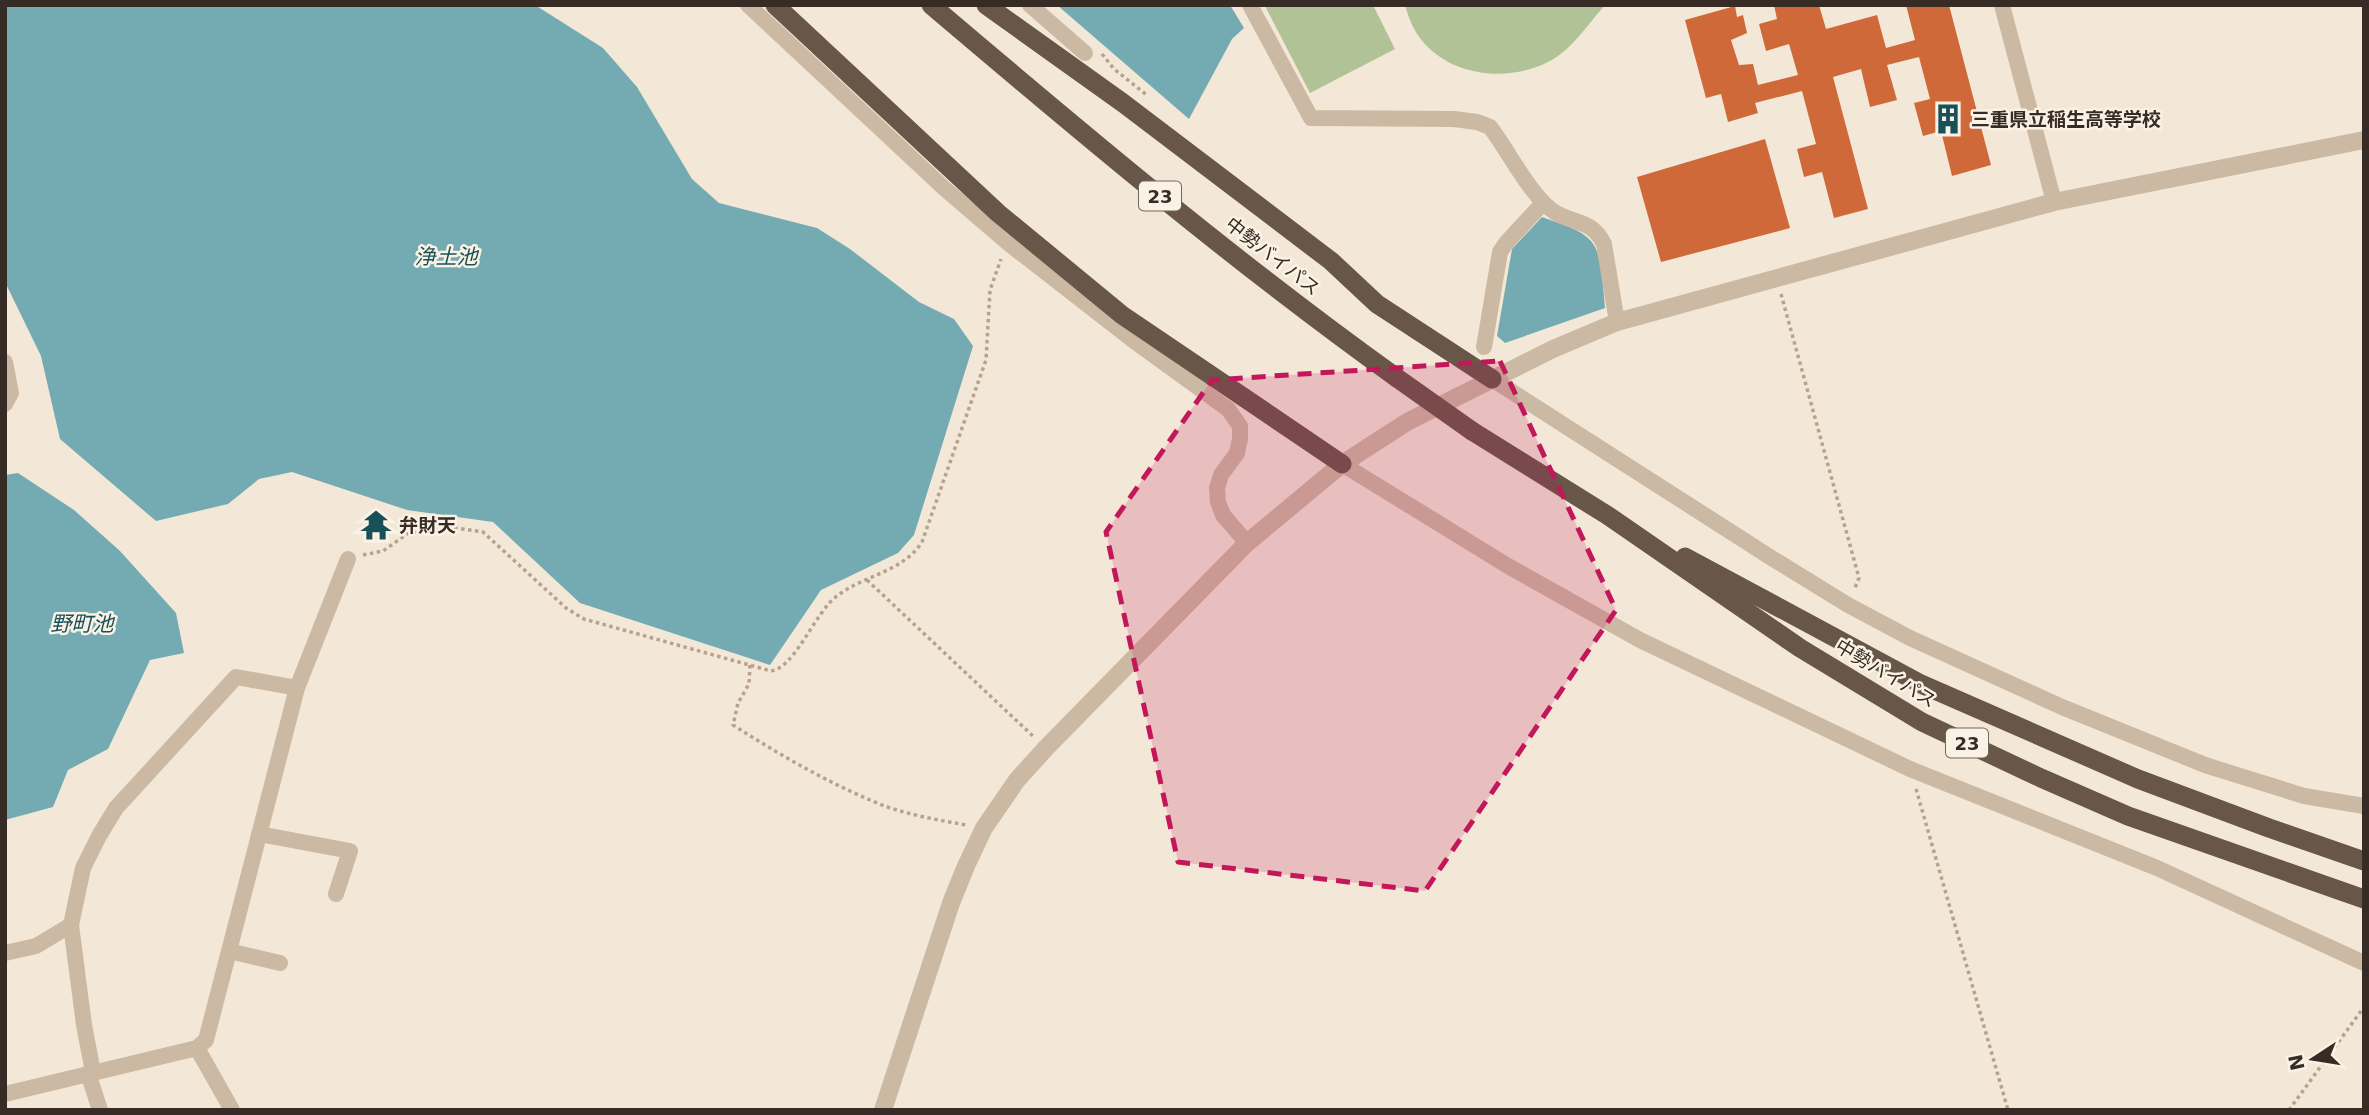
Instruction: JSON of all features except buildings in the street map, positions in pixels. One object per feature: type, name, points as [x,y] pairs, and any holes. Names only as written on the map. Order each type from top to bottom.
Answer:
[{"type":"highway","points":[[775,5],[998,213],[1122,315],[1342,464]]},
{"type":"highway","name":"中勢バイパス","points":[[931,5],[1107,154],[1310,314],[1472,430],[1607,515],[1789,641],[1923,722],[2041,778],[2129,816],[2364,899]]},
{"type":"highway","points":[[986,5],[1123,103],[1320,253],[1377,304],[1492,379]]},
{"type":"highway","name":"中勢バイパス","points":[[1607,515],[1921,684],[2138,779],[2364,861]]},
{"type":"street","points":[[747,5],[945,189],[1008,243],[1134,341],[1228,409],[1240,426],[1240,439],[1237,453],[1221,475],[1217,488],[1223,515],[1247,544]]},
{"type":"street","points":[[1030,5],[1092,51]]},
{"type":"street","points":[[1250,5],[1311,118],[1477,121],[1490,127],[1543,203],[1558,214],[1587,224],[1599,234],[1604,244],[1617,323]]},
{"type":"street","points":[[2002,5],[2054,202]]},
{"type":"street","points":[[883,1110],[951,903],[984,828],[1017,780],[1247,544],[1342,464],[1407,422],[1553,349],[1617,323],[2054,202],[2364,140]]},
{"type":"street","points":[[1484,347],[1500,252],[1543,203]]},
{"type":"street","points":[[5,362],[11,393],[5,404]]},
{"type":"street","points":[[1492,379],[1849,605],[1910,638],[1989,675],[2205,765],[2305,796],[2364,806]]},
{"type":"street","points":[[1342,464],[1508,566],[1640,640],[1910,769],[2157,868],[2364,964]]},
{"type":"street","points":[[5,1094],[197,1048],[206,1040],[297,688],[348,559]]},
{"type":"street","points":[[100,1110],[91,1073],[71,925],[83,869],[116,808],[236,677],[297,688]]},
{"type":"street","points":[[260,834],[357,854],[336,894]]},
{"type":"street","points":[[5,953],[36,946],[71,925]]},
{"type":"street","points":[[229,951],[280,963]]},
{"type":"street","points":[[197,1048],[232,1110]]},
{"type":"path","points":[[1092,51],[1155,102]]},
{"type":"path","points":[[348,559],[383,551],[407,534],[442,526],[483,533],[566,608],[584,619],[771,671],[779,670],[789,662],[815,620],[837,596],[914,554],[922,542],[985,360],[990,290],[1008,243]]},
{"type":"path","points":[[1776,278],[1859,578],[1849,605]]},
{"type":"path","points":[[867,580],[1046,748]]},
{"type":"path","points":[[750,665],[749,684],[738,703],[733,725],[787,759],[881,804],[916,816],[984,828]]},
{"type":"path","points":[[1910,769],[2008,1110]]},
{"type":"path","points":[[2289,1110],[2364,1007]]},
{"type":"highlighted area","points":[[1500,361],[1616,610],[1425,891],[1178,862],[1106,532],[1212,380]]},
{"type":"green space","points":[[1373,5],[1395,49],[1310,93],[1265,6]]},
{"type":"green space","points":[[1405,5],[1605,5],[1572,44],[1556,57],[1533,68],[1500,74],[1466,69],[1436,54],[1417,34]]},
{"type":"water","name":"浄土池","points":[[5,5],[535,5],[603,48],[637,87],[692,179],[719,203],[817,228],[850,249],[919,302],[954,319],[973,346],[914,535],[898,553],[821,590],[770,665],[580,603],[493,522],[407,510],[292,472],[259,479],[228,504],[156,521],[60,439],[41,356],[5,282]]},
{"type":"water","points":[[1057,5],[1230,5],[1244,28],[1232,39],[1189,119]]},
{"type":"water","points":[[1542,217],[1572,228],[1591,241],[1599,259],[1605,308],[1505,343],[1497,336],[1512,249]]},
{"type":"water","name":"野町池","points":[[18,473],[74,510],[120,551],[176,613],[184,653],[150,660],[108,749],[68,770],[53,807],[5,820],[5,475]]},
{"type":"place","name":"三重県立稲生高等学校","points":[[1948,119]]},
{"type":"place","name":"弁財天","points":[[376,525]]}]
